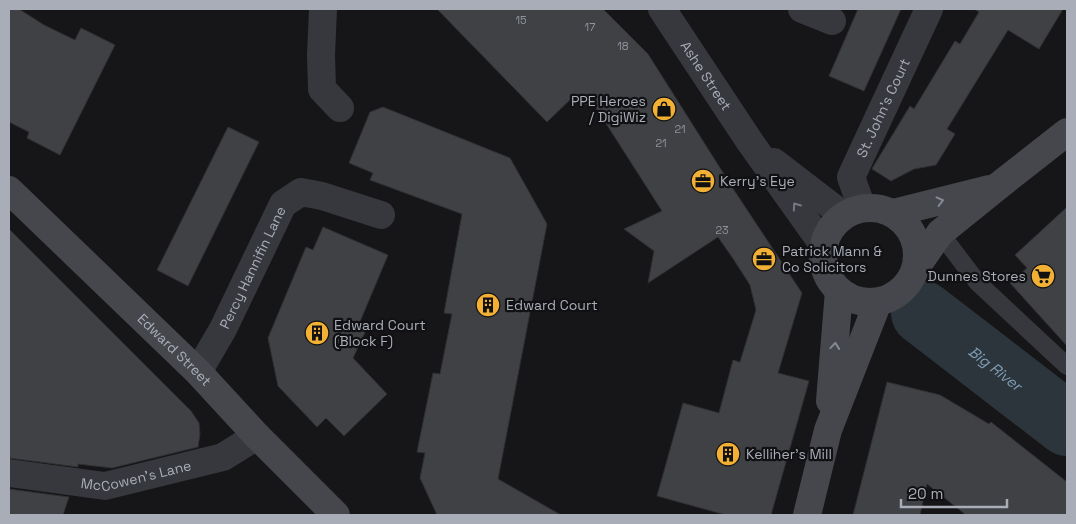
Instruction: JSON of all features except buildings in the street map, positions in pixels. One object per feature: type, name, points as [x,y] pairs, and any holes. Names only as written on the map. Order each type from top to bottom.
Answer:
[{"type":"main road","points":[[997,187],[893,213],[852,212],[830,230],[824,246],[824,262],[830,278],[840,291],[854,300],[878,302],[894,297],[910,281],[917,266],[940,234],[1067,132]]},
{"type":"main road","name":"Edward Street","points":[[9,190],[198,372],[257,436],[336,515]]},
{"type":"main road","points":[[893,213],[910,228],[916,243],[917,266]]},
{"type":"main road","points":[[828,430],[840,291]]},
{"type":"main road","points":[[807,515],[828,430],[878,302]]},
{"type":"street","points":[[323,9],[322,89],[340,108]]},
{"type":"street","name":"Ashe Street","points":[[662,9],[750,142],[824,246]]},
{"type":"street","points":[[802,9],[832,21]]},
{"type":"street","name":"St. John's Court","points":[[852,212],[851,177],[929,9]]},
{"type":"street","name":"Ashe Street","points":[[750,142],[852,212]]},
{"type":"street","name":"Percy Hannifin Lane","points":[[198,372],[222,329],[283,204],[300,192],[322,196],[381,215]]},
{"type":"street","name":"McCowen's Lane","points":[[9,473],[105,486],[224,457],[257,436]]},
{"type":"lane","points":[[940,234],[978,282],[1067,366]]},
{"type":"waterway","name":"Big River","points":[[923,313],[1067,424]]},
{"type":"place","name":"PPE Heroes / DigiWiz","points":[[664,109]]},
{"type":"place","name":"Kerry's Eye","points":[[703,181]]},
{"type":"place","name":"Patrick Mann & Co Solicitors","points":[[764,259]]},
{"type":"place","name":"Dunnes Stores","points":[[1043,276]]},
{"type":"place","name":"Edward Court","points":[[488,305]]},
{"type":"place","name":"Edward Court (Block F)","points":[[317,333]]},
{"type":"place","name":"Kelliher's Mill","points":[[728,454]]}]
